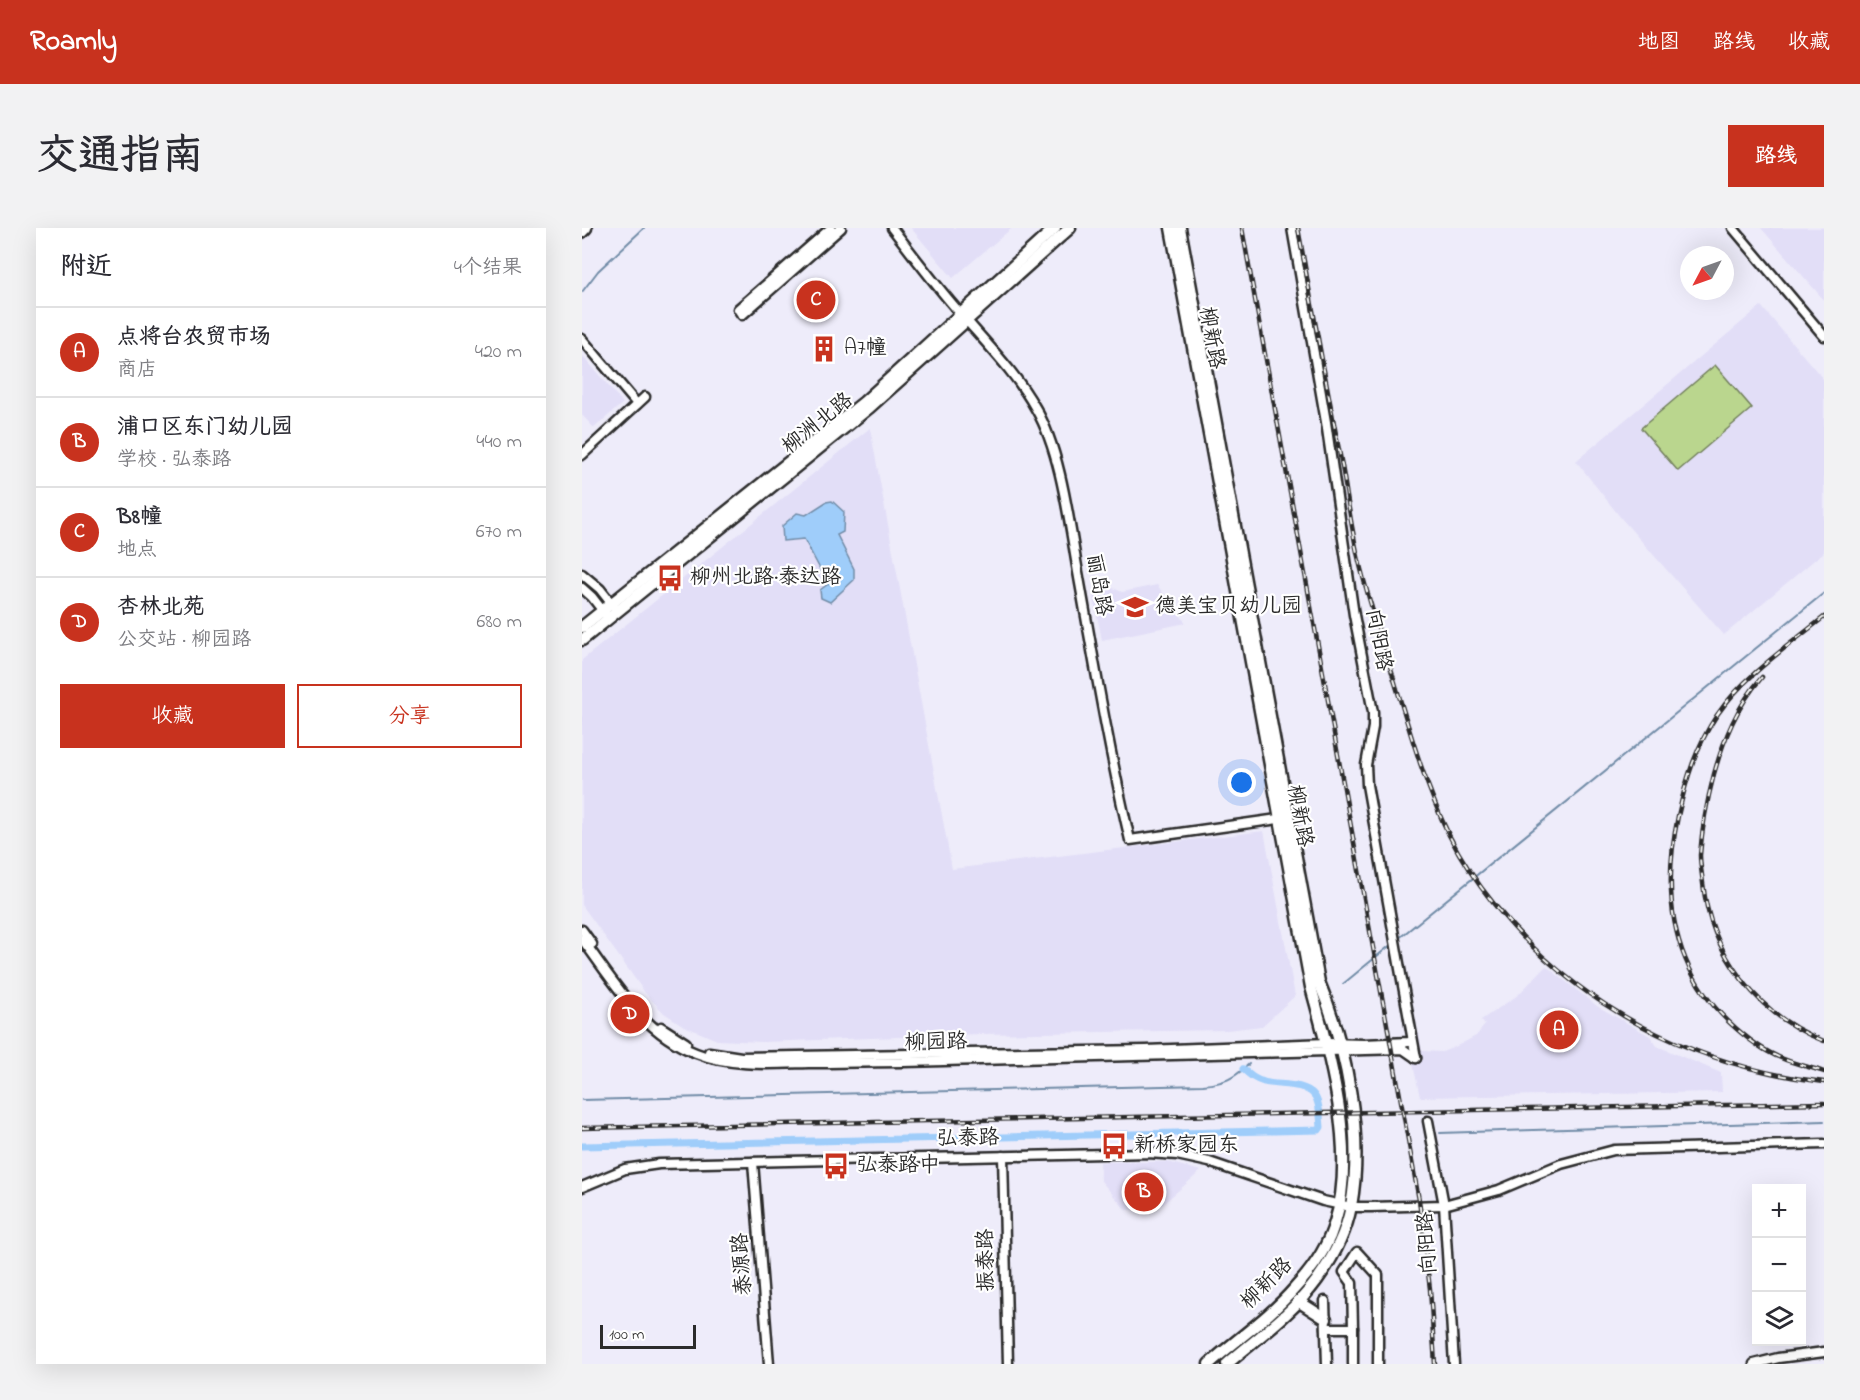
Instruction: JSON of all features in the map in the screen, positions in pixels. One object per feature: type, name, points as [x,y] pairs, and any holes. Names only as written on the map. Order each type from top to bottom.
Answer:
[{"type":"main road","points":[[582,232],[586,228]]},
{"type":"main road","name":"柳洲北路","points":[[964,317],[1055,228]]},
{"type":"main road","name":"柳洲北路","points":[[582,627],[614,607],[864,402],[1070,228]]},
{"type":"main road","name":"柳新路","points":[[1171,228],[1285,818],[1319,982],[1331,1011],[1341,1047],[1349,1085],[1355,1138],[1355,1173],[1351,1207],[1338,1245],[1317,1281],[1298,1301],[1227,1364]]},
{"type":"main road","name":"柳新路","points":[[1180,228],[1285,818],[1311,987],[1328,1047],[1343,1150],[1342,1178],[1335,1222],[1324,1246],[1299,1285],[1209,1364]]},
{"type":"main road","name":"柳洲北路","points":[[582,640],[605,614]]},
{"type":"main road","points":[[1298,1301],[1326,1324]]},
{"type":"street","points":[[831,228],[738,309],[742,315],[841,228]]},
{"type":"street","name":"丽岛路","points":[[892,228],[1021,385],[1036,409],[1053,450],[1068,516],[1114,774],[1130,840],[1285,818]]},
{"type":"street","name":"向阳路","points":[[1292,228],[1326,422],[1354,615],[1373,712],[1366,765],[1367,785],[1416,1058],[1403,1049],[1341,1047]]},
{"type":"street","points":[[1733,228],[1824,336]]},
{"type":"street","points":[[582,339],[637,404]]},
{"type":"street","points":[[582,454],[645,397]]},
{"type":"street","points":[[582,574],[614,607]]},
{"type":"street","points":[[582,588],[605,614]]},
{"type":"street","name":"柳园路","points":[[582,930],[638,1007],[648,1016],[686,1042],[727,1056],[1328,1047]]},
{"type":"street","name":"柳园路","points":[[582,939],[636,1012],[654,1029],[697,1053],[733,1062],[779,1064],[898,1062],[1328,1047]]},
{"type":"street","points":[[1328,1047],[1412,1040]]},
{"type":"street","name":"向阳路","points":[[1428,1121],[1444,1205],[1454,1364]]},
{"type":"street","name":"弘泰路","points":[[582,1187],[613,1173],[638,1166],[685,1162],[1117,1153],[1177,1155],[1209,1162],[1338,1205],[1351,1207],[1444,1205],[1499,1190],[1561,1164],[1614,1150],[1824,1144]]},
{"type":"street","name":"振泰路","points":[[1003,1156],[1008,1364]]},
{"type":"street","name":"泰源路","points":[[753,1162],[769,1364]]},
{"type":"street","points":[[1353,1364],[1352,1283],[1344,1272],[1357,1252],[1378,1275],[1378,1364]]},
{"type":"street","points":[[1325,1301],[1327,1364]]},
{"type":"street","points":[[1326,1324],[1353,1328]]},
{"type":"street","points":[[1754,1364],[1778,1358],[1824,1352]]},
{"type":"shaded area","points":[[911,228],[1012,228],[953,278]]},
{"type":"shaded area","points":[[1761,228],[1824,228],[1824,300]]},
{"type":"shaded area","points":[[1761,306],[1824,380],[1824,552],[1724,635],[1621,518],[1576,461]]},
{"type":"shaded area","points":[[582,355],[623,403],[594,428],[582,415]]},
{"type":"shaded area","points":[[870,428],[952,869],[1264,831],[1295,996],[1262,1026],[1227,1030],[981,1034],[763,1042],[717,1040],[684,1026],[664,1013],[646,994],[582,905],[582,660]]},
{"type":"shaded area","name":"德美宝贝幼儿园","points":[[1157,585],[1186,623],[1102,640],[1092,591],[1113,588],[1122,592]]},
{"type":"shaded area","points":[[1546,966],[1597,1006],[1650,1036],[1657,1046],[1721,1073],[1722,1092],[1420,1097],[1407,1036],[1419,1034],[1422,1051],[1442,1052],[1455,1047],[1476,1036],[1485,1025],[1481,1020],[1518,995]]},
{"type":"shaded area","points":[[1100,1162],[1168,1162],[1201,1171],[1156,1208],[1126,1210],[1101,1181]]},
{"type":"green space","points":[[1715,365],[1752,408],[1678,471],[1641,428]]},
{"type":"water","points":[[832,501],[844,512],[843,532],[837,535],[854,569],[854,580],[830,602],[821,598],[820,590],[828,584],[804,539],[783,541],[782,526],[797,513],[806,515],[826,502]]},
{"type":"waterway","points":[[582,292],[598,271],[644,228]]},
{"type":"waterway","points":[[1398,939],[1824,593]]},
{"type":"waterway","points":[[1343,984],[1393,943]]},
{"type":"waterway","points":[[582,1100],[1203,1085],[1228,1079],[1249,1064]]},
{"type":"waterway","points":[[582,1146],[1319,1130],[1321,1127],[1319,1106],[1314,1095],[1297,1086],[1261,1081],[1243,1069]]},
{"type":"waterway","points":[[1440,1133],[1824,1121]]},
{"type":"railway","points":[[1242,228],[1419,1200],[1430,1289],[1435,1364]]},
{"type":"railway","points":[[1298,228],[1364,580],[1422,768],[1439,813],[1464,862],[1494,904],[1526,940],[1562,973],[1600,1001],[1641,1026],[1684,1046],[1729,1062],[1776,1074],[1824,1082]]},
{"type":"railway","points":[[1824,617],[1753,675],[1717,715],[1698,751],[1685,789],[1673,844],[1671,872],[1675,926],[1694,977],[1709,1000],[1729,1022],[1760,1047],[1786,1060],[1824,1072]]},
{"type":"railway","points":[[1762,677],[1745,699],[1732,723],[1714,774],[1701,845],[1703,883],[1716,934],[1741,979],[1778,1016],[1824,1041]]},
{"type":"railway","points":[[582,1128],[1824,1103]]},
{"type":"place","name":"B8幢","points":[[816,300]]},
{"type":"place","name":"A7幢","points":[[824,349]]},
{"type":"place","name":"柳州北路·泰达路","points":[[670,578]]},
{"type":"place","name":"德美宝贝幼儿园","points":[[1135,607]]},
{"type":"place","name":"杏林北苑","points":[[630,1014]]},
{"type":"place","name":"点将台农贸市场","points":[[1559,1030]]},
{"type":"place","name":"新桥家园东","points":[[1114,1146]]},
{"type":"place","name":"弘泰路中","points":[[836,1166]]},
{"type":"place","name":"浦口区东门幼儿园","points":[[1144,1192]]}]
